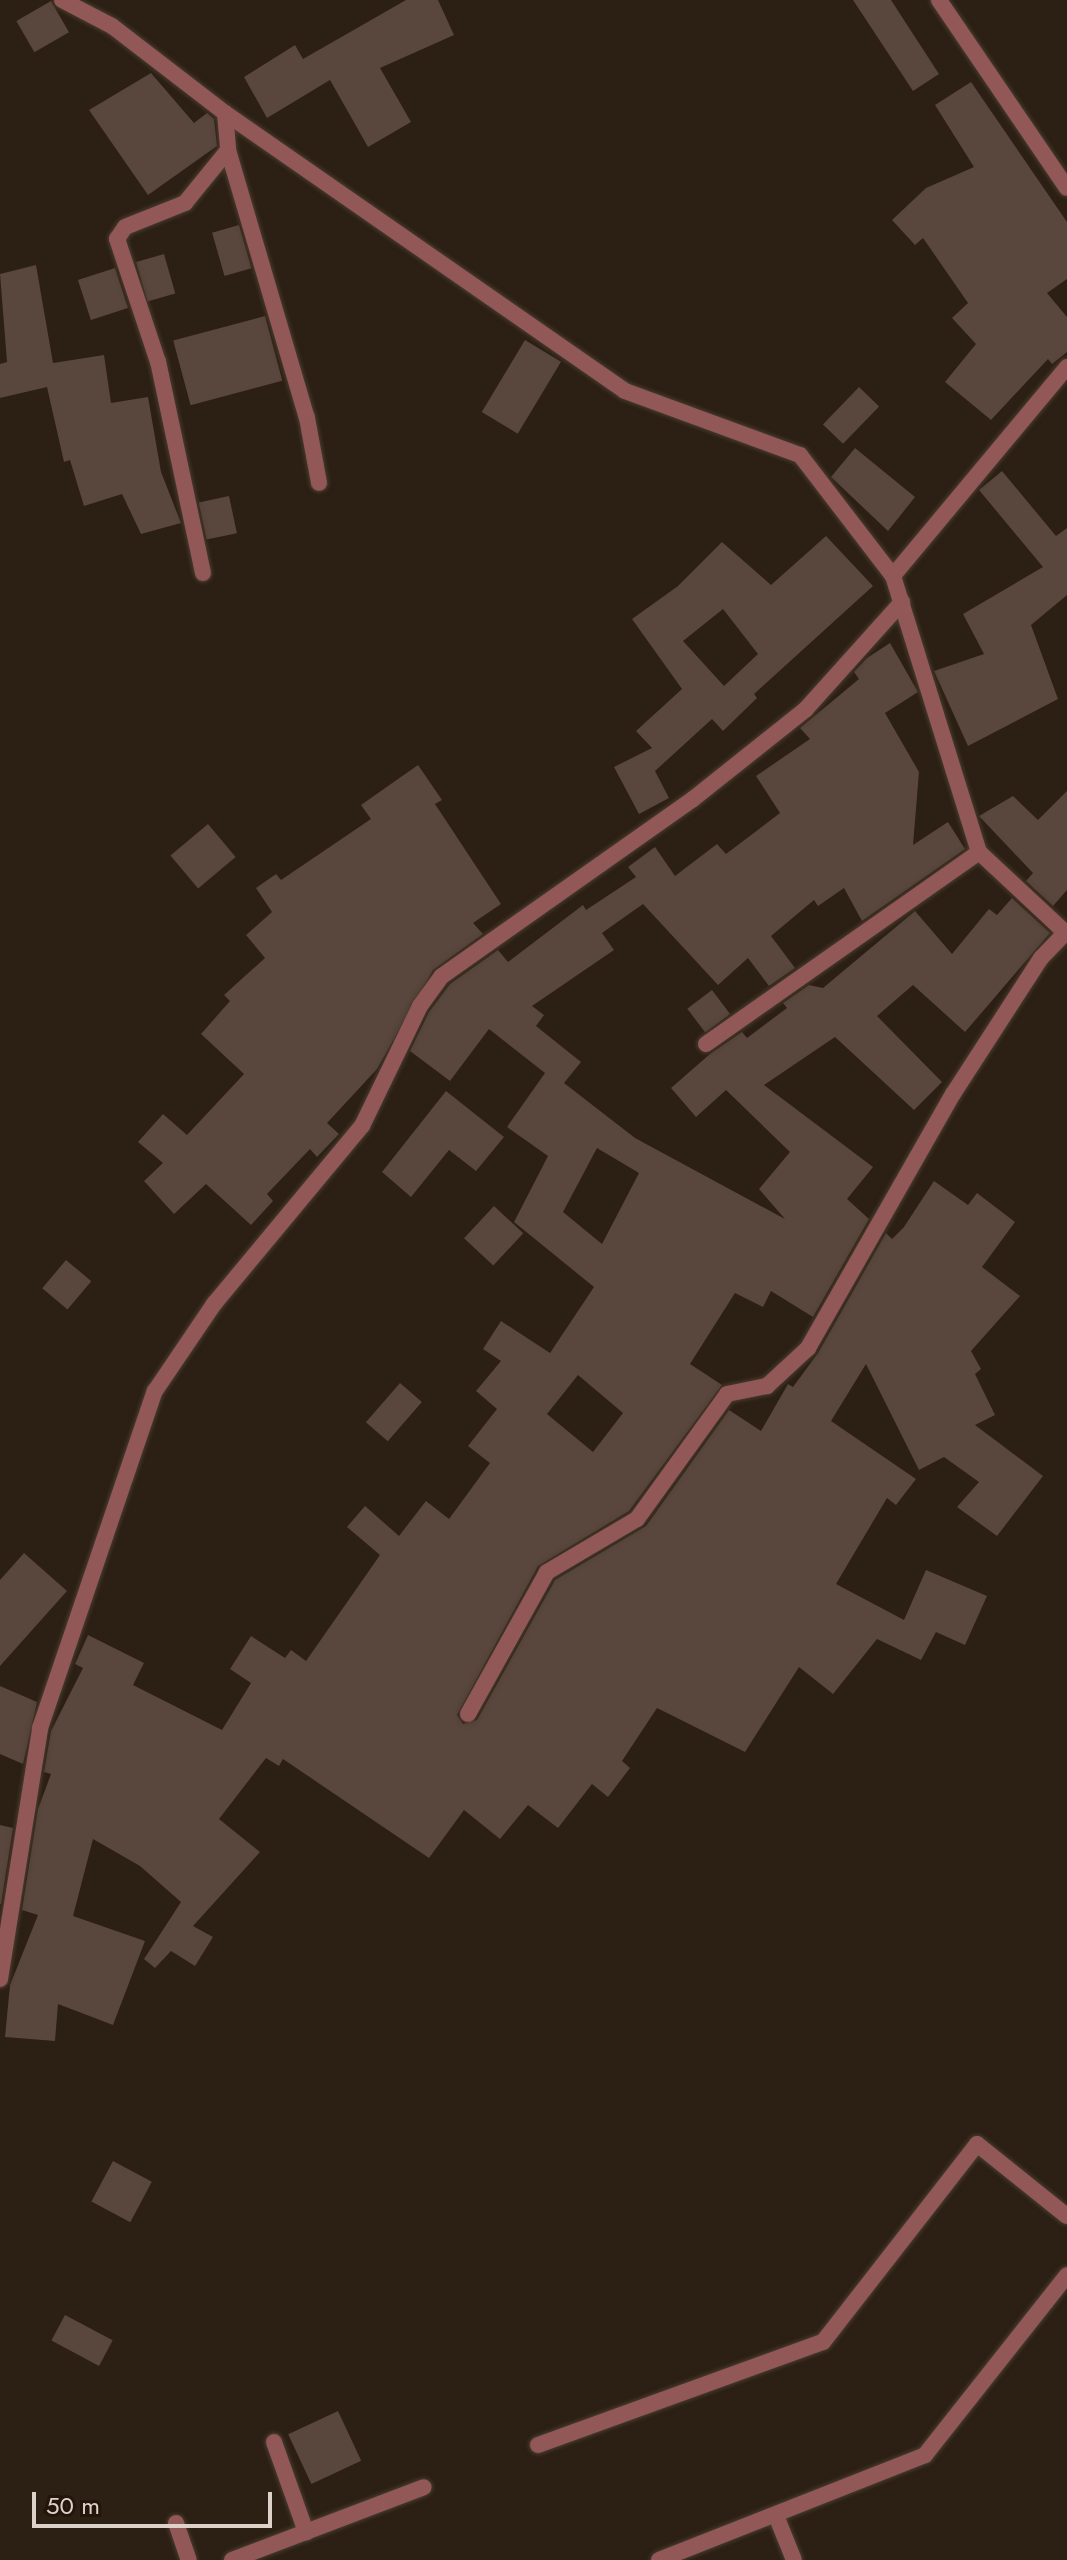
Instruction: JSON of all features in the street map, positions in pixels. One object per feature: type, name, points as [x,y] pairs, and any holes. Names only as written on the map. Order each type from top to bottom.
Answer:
[{"type":"street","points":[[62,0],[112,26],[225,113],[625,391],[800,455],[893,576],[979,852],[1066,933],[1041,958],[953,1094],[808,1348],[767,1386],[727,1394],[637,1519],[547,1572],[468,1714]]},
{"type":"street","points":[[939,0],[1067,188]]},
{"type":"street","points":[[225,113],[228,150],[307,418],[319,483]]},
{"type":"street","points":[[203,573],[158,362],[117,239],[125,227],[185,203],[228,150]]},
{"type":"street","points":[[893,576],[1067,367]]},
{"type":"street","points":[[0,1979],[40,1728],[155,1391],[222,1293],[362,1126],[420,1006],[442,976],[693,799],[795,718],[902,602]]},
{"type":"street","points":[[706,1044],[979,852]]},
{"type":"street","points":[[538,2445],[823,2342],[977,2144],[1067,2216]]},
{"type":"street","points":[[659,2560],[777,2518],[925,2455],[1067,2275]]},
{"type":"street","points":[[274,2442],[306,2532]]},
{"type":"street","points":[[232,2560],[424,2487]]},
{"type":"street","points":[[777,2518],[794,2560]]},
{"type":"street","points":[[176,2523],[189,2560]]},
{"type":"building","points":[[406,0],[438,0],[454,35],[380,68],[411,122],[368,147],[330,80],[267,118],[244,77],[295,45],[303,59]]},
{"type":"building","points":[[853,0],[891,0],[939,74],[913,91]]},
{"type":"building","points":[[51,1],[69,32],[34,52],[16,21]]},
{"type":"building","points":[[151,73],[194,123],[207,113],[214,119],[217,146],[148,195],[89,110]]},
{"type":"building","points":[[971,82],[1067,222],[1067,279],[1047,293],[1067,317],[1067,352],[1052,364],[1048,359],[991,420],[945,382],[976,344],[952,318],[968,303],[923,238],[915,245],[892,220],[926,188],[974,167],[935,105]]},
{"type":"building","points":[[239,225],[251,268],[224,276],[212,233]]},
{"type":"building","points":[[164,254],[175,293],[147,301],[136,262]]},
{"type":"building","points":[[36,265],[53,363],[104,355],[111,403],[148,397],[161,472],[181,523],[141,534],[122,494],[84,506],[70,460],[64,462],[47,387],[0,398],[0,364],[7,362],[0,274]]},
{"type":"building","points":[[115,268],[128,308],[91,320],[78,280]]},
{"type":"building","points":[[265,316],[282,381],[191,405],[173,341]]},
{"type":"building","points":[[525,340],[561,362],[518,434],[482,412]]},
{"type":"building","points":[[859,387],[879,406],[843,444],[823,424]]},
{"type":"building","points":[[855,448],[915,497],[888,531],[831,477]]},
{"type":"building","points":[[1002,471],[1056,536],[1067,528],[1067,595],[1031,625],[1058,699],[968,746],[934,671],[984,654],[963,614],[1043,567],[979,490]]},
{"type":"building","points":[[229,496],[237,533],[207,540],[199,502]]},
{"type":"building","points":[[826,536],[873,586],[754,694],[757,698],[723,731],[712,719],[655,771],[669,798],[639,814],[614,767],[652,748],[636,731],[682,689],[632,619],[678,586],[722,542],[771,585]],"holes":[[[723,609],[758,654],[724,686],[683,641]]]},
{"type":"building","points":[[890,643],[918,692],[885,713],[919,772],[913,845],[948,822],[965,849],[862,921],[844,888],[818,906],[814,900],[771,936],[795,968],[769,986],[748,958],[718,985],[643,904],[602,933],[614,950],[532,1006],[544,1015],[536,1026],[581,1062],[564,1083],[635,1138],[785,1219],[759,1189],[790,1152],[726,1090],[696,1117],[671,1088],[710,1054],[742,1032],[747,1038],[787,1008],[783,1003],[809,985],[823,988],[915,911],[952,954],[989,909],[997,915],[1012,898],[1050,933],[965,1032],[913,985],[877,1016],[942,1082],[914,1110],[835,1037],[764,1085],[873,1167],[847,1199],[869,1219],[813,1317],[771,1291],[763,1307],[735,1293],[690,1364],[722,1385],[629,1511],[538,1566],[457,1715],[463,1724],[477,1720],[555,1580],[646,1526],[729,1410],[761,1431],[788,1384],[793,1387],[818,1353],[886,1233],[892,1239],[904,1227],[934,1181],[968,1205],[977,1193],[1015,1222],[982,1267],[1020,1296],[971,1351],[981,1369],[975,1374],[995,1415],[975,1425],[1043,1476],[997,1536],[957,1507],[979,1482],[944,1457],[919,1470],[866,1364],[831,1421],[916,1479],[896,1505],[887,1498],[836,1584],[904,1620],[926,1570],[987,1596],[965,1645],[936,1632],[921,1660],[877,1639],[833,1694],[799,1667],[745,1752],[657,1708],[622,1761],[630,1768],[608,1797],[592,1784],[558,1828],[528,1805],[500,1839],[464,1810],[429,1858],[283,1759],[279,1766],[266,1758],[219,1819],[260,1852],[193,1926],[213,1937],[195,1966],[171,1951],[155,1968],[144,1959],[181,1902],[140,1866],[93,1839],[73,1916],[145,1941],[113,2025],[58,2004],[55,2041],[5,2037],[10,1985],[38,1915],[22,1910],[38,1809],[51,1774],[44,1772],[51,1731],[83,1668],[75,1664],[88,1635],[144,1663],[133,1685],[222,1730],[251,1683],[230,1669],[251,1636],[285,1658],[291,1650],[306,1661],[380,1555],[347,1527],[365,1506],[399,1536],[426,1501],[449,1519],[490,1463],[468,1446],[497,1409],[476,1391],[501,1361],[483,1349],[501,1321],[550,1353],[594,1287],[514,1222],[548,1156],[507,1127],[545,1073],[489,1029],[450,1081],[410,1051],[429,1012],[450,984],[498,950],[508,962],[583,905],[586,910],[636,877],[628,867],[655,847],[675,876],[717,844],[726,854],[780,813],[756,776],[810,739],[800,728],[859,679],[854,672],[867,658]],"holes":[[[597,1148],[639,1173],[602,1244],[563,1212]],[[578,1375],[623,1413],[593,1452],[547,1414]]]},
{"type":"building","points":[[418,765],[442,800],[435,804],[501,904],[473,923],[483,934],[433,970],[377,1069],[327,1123],[339,1134],[317,1157],[310,1149],[267,1194],[273,1201],[251,1225],[206,1184],[174,1214],[144,1181],[163,1163],[138,1142],[163,1114],[187,1135],[244,1074],[201,1034],[230,1001],[224,995],[265,958],[246,935],[272,912],[256,888],[276,874],[281,880],[371,819],[361,805]]},
{"type":"building","points":[[1067,791],[1067,890],[1053,906],[1026,881],[1033,873],[979,816],[1013,796],[1038,820]]},
{"type":"building","points":[[208,824],[236,857],[198,888],[170,855]]},
{"type":"building","points":[[712,990],[730,1014],[705,1033],[687,1009]]},
{"type":"building","points":[[446,1091],[504,1137],[476,1171],[449,1150],[411,1197],[382,1172]]},
{"type":"building","points":[[494,1206],[523,1233],[493,1265],[464,1238]]},
{"type":"building","points":[[66,1260],[91,1281],[67,1310],[42,1288]]},
{"type":"building","points":[[400,1383],[422,1402],[388,1441],[366,1422]]},
{"type":"building","points":[[24,1553],[67,1591],[0,1666],[0,1580]]},
{"type":"building","points":[[0,1686],[37,1702],[23,1764],[0,1754]]},
{"type":"building","points":[[0,1825],[13,1828],[1,1904],[0,1904]]},
{"type":"building","points":[[113,2161],[152,2182],[130,2222],[91,2202]]},
{"type":"building","points":[[65,2315],[113,2340],[99,2366],[51,2341]]},
{"type":"building","points":[[338,2411],[361,2461],[311,2484],[288,2434]]}]
